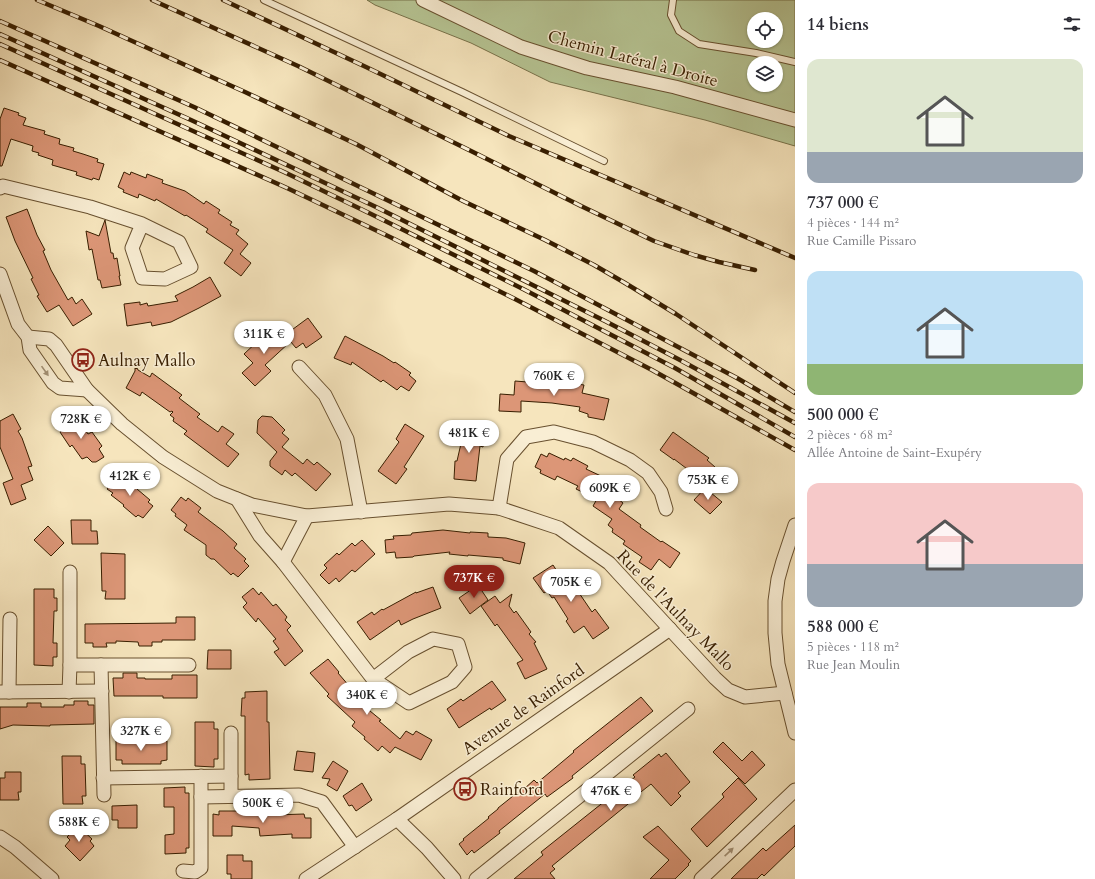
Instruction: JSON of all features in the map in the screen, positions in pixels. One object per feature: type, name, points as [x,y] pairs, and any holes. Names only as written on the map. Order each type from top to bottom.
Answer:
[{"type":"street","name":"Chemin Latéral à Droite","points":[[423,0],[521,47],[587,68],[675,87],[795,120]]},
{"type":"street","points":[[1,186],[90,207],[142,224],[179,242],[191,267],[165,279],[142,278],[132,248],[142,224]]},
{"type":"street","points":[[0,274],[18,324],[28,337],[30,350],[53,383],[60,388],[87,390]]},
{"type":"street","name":"Rue de l'Aulnay Mallo","points":[[28,337],[49,339],[56,345],[87,390],[122,424],[163,457],[217,491],[252,505],[307,516],[449,504],[499,508],[559,528],[609,563],[715,678],[728,690],[745,697],[785,693]]},
{"type":"street","points":[[299,367],[325,395],[347,439],[361,512]]},
{"type":"street","points":[[499,508],[507,459],[526,437],[554,432],[593,442],[630,460],[648,473],[661,492],[666,509]]},
{"type":"street","points":[[237,499],[260,536],[283,562],[373,679],[409,703],[452,682],[465,666],[458,644],[433,639],[408,652],[373,679]]},
{"type":"street","points":[[283,562],[307,516]]},
{"type":"street","points":[[795,525],[778,579],[775,601],[775,633],[778,664],[795,733]]},
{"type":"street","points":[[69,692],[70,572]]},
{"type":"street","points":[[10,619],[4,692],[102,691]]},
{"type":"street","name":"Avenue de Rainford","points":[[306,879],[397,819],[670,629]]},
{"type":"street","points":[[70,665],[189,665]]},
{"type":"street","points":[[101,665],[104,795]]},
{"type":"street","points":[[476,879],[688,709]]},
{"type":"street","points":[[231,733],[231,795]]},
{"type":"street","points":[[183,871],[195,872],[201,868],[201,776]]},
{"type":"street","points":[[103,778],[231,776]]},
{"type":"street","points":[[701,879],[795,790]]},
{"type":"street","points":[[201,797],[231,795],[299,795],[322,802],[355,847]]},
{"type":"street","points":[[397,819],[427,848],[454,879]]},
{"type":"street","points":[[0,837],[15,847],[52,879]]},
{"type":"lane","points":[[264,0],[462,92],[604,161]]},
{"type":"lane","points":[[673,0],[671,15],[679,31],[699,44],[756,53],[795,62]]},
{"type":"green space","points":[[367,0],[795,0],[795,146],[705,120],[550,82],[471,43],[375,5]]},
{"type":"building","points":[[4,108],[19,113],[18,115],[26,118],[23,125],[45,131],[44,134],[60,139],[59,144],[74,148],[73,151],[98,159],[97,162],[104,164],[99,180],[93,178],[92,180],[76,175],[77,172],[52,165],[53,160],[38,155],[39,153],[32,151],[33,146],[11,139],[2,166],[0,166],[0,119]]},
{"type":"building","points":[[124,172],[130,175],[131,172],[146,178],[147,174],[163,180],[162,183],[185,191],[204,204],[206,201],[220,210],[218,213],[232,222],[230,225],[239,230],[236,234],[248,244],[240,254],[251,263],[241,276],[224,263],[233,250],[206,232],[208,229],[156,199],[155,201],[139,194],[138,198],[123,192],[124,190],[118,187]]},
{"type":"building","points":[[27,209],[37,235],[45,250],[43,251],[51,270],[68,300],[72,297],[76,304],[82,299],[92,314],[73,326],[59,305],[47,312],[37,296],[39,295],[31,279],[33,278],[15,241],[6,217]]},
{"type":"building","points":[[105,220],[111,253],[113,253],[114,259],[117,258],[121,285],[102,288],[100,280],[98,280],[92,249],[89,250],[86,231],[99,236]]},
{"type":"building","points":[[210,277],[221,296],[171,322],[152,326],[151,322],[127,326],[124,304],[140,302],[140,305],[147,303],[148,306],[178,301],[175,296]]},
{"type":"building","points":[[308,318],[322,337],[306,348],[303,343],[296,348],[285,335]]},
{"type":"building","points":[[274,326],[290,342],[265,365],[271,371],[255,386],[242,373],[253,363],[244,354]]},
{"type":"building","points":[[345,336],[394,363],[395,362],[411,373],[409,375],[416,381],[409,391],[401,386],[397,390],[383,380],[381,382],[352,362],[351,365],[334,358]]},
{"type":"building","points":[[135,368],[150,377],[152,373],[182,395],[179,398],[200,414],[197,417],[218,432],[222,426],[234,434],[226,444],[239,454],[228,467],[184,434],[187,431],[173,421],[174,418],[170,415],[173,412],[172,411],[170,412],[142,392],[140,396],[126,388],[135,371]]},
{"type":"building","points":[[540,380],[584,385],[582,393],[609,399],[604,420],[588,417],[588,414],[579,411],[580,407],[552,403],[521,401],[521,412],[499,411],[500,394],[514,395],[515,381],[540,383]]},
{"type":"building","points":[[13,414],[21,429],[18,431],[32,466],[28,467],[33,480],[21,485],[26,499],[11,505],[3,483],[13,479],[0,447],[0,421]]},
{"type":"building","points":[[70,415],[74,422],[78,420],[88,434],[92,432],[102,446],[99,449],[104,457],[96,462],[92,462],[87,457],[82,459],[72,445],[70,447],[60,432],[63,430],[58,423]]},
{"type":"building","points":[[262,416],[272,417],[285,430],[282,433],[289,439],[282,447],[303,464],[307,459],[314,465],[317,462],[331,474],[316,491],[295,473],[292,476],[285,470],[282,475],[270,466],[270,461],[277,452],[257,433],[258,420]]},
{"type":"building","points":[[405,424],[424,436],[404,467],[407,469],[396,484],[378,471],[399,442],[396,439]]},
{"type":"building","points":[[465,426],[486,430],[483,447],[480,446],[476,481],[454,479],[455,461],[457,461]]},
{"type":"building","points":[[673,432],[709,458],[707,460],[715,467],[709,473],[721,483],[712,493],[701,483],[703,481],[660,450]]},
{"type":"building","points":[[549,453],[564,460],[565,458],[571,461],[573,458],[588,466],[586,469],[601,476],[600,479],[607,483],[604,487],[618,496],[617,498],[623,503],[619,509],[641,525],[640,527],[680,553],[670,568],[659,559],[651,570],[639,562],[642,557],[623,544],[625,541],[612,532],[613,529],[608,525],[612,519],[593,506],[597,499],[576,489],[578,486],[557,476],[555,480],[540,473],[541,470],[535,467],[541,454],[547,457]]},
{"type":"building","points":[[118,476],[123,480],[125,477],[150,500],[148,502],[153,506],[143,518],[138,515],[136,517],[111,495],[113,493],[107,489]]},
{"type":"building","points":[[705,488],[722,502],[710,514],[694,500]]},
{"type":"building","points":[[181,497],[186,501],[188,498],[201,508],[198,512],[237,544],[234,548],[246,559],[244,561],[249,566],[238,577],[233,573],[231,575],[214,559],[211,559],[206,555],[206,545],[184,530],[187,525],[175,516],[176,514],[171,510]]},
{"type":"building","points":[[71,520],[91,520],[91,531],[97,531],[98,544],[72,544]]},
{"type":"building","points":[[48,526],[64,543],[51,556],[34,540]]},
{"type":"building","points":[[443,530],[488,533],[488,537],[506,538],[525,543],[520,564],[503,560],[503,558],[449,554],[450,552],[396,558],[395,552],[386,553],[385,540],[394,539],[393,536]]},
{"type":"building","points":[[362,540],[375,554],[355,572],[352,570],[339,582],[336,578],[329,584],[320,575],[327,568],[324,565],[337,553],[339,555],[352,543],[355,546]]},
{"type":"building","points":[[101,553],[125,554],[125,599],[105,599],[106,591],[102,591]]},
{"type":"building","points":[[553,565],[568,588],[573,584],[592,612],[595,609],[609,628],[593,639],[584,626],[574,633],[566,621],[568,619],[554,597],[552,598],[547,591],[544,593],[533,578]]},
{"type":"building","points":[[478,585],[488,600],[470,614],[459,598]]},
{"type":"building","points":[[433,587],[441,608],[401,625],[399,620],[370,640],[357,622],[372,612],[374,615],[382,609],[383,610],[416,592]]},
{"type":"building","points":[[253,588],[259,595],[261,592],[273,606],[276,604],[287,617],[285,620],[291,626],[287,630],[303,651],[285,666],[274,652],[279,649],[273,641],[276,639],[258,618],[256,622],[243,607],[247,603],[242,597]]},
{"type":"building","points":[[34,589],[54,589],[54,598],[57,598],[57,611],[54,611],[53,643],[57,643],[57,657],[53,657],[53,666],[34,665]]},
{"type":"building","points":[[512,594],[509,606],[514,613],[516,611],[531,632],[529,634],[536,642],[534,643],[547,669],[525,679],[517,663],[523,660],[497,624],[495,626],[481,606],[495,596],[500,603]]},
{"type":"building","points":[[176,617],[195,617],[195,640],[162,640],[162,642],[152,642],[152,646],[139,646],[138,642],[116,641],[116,643],[106,643],[107,647],[93,647],[93,643],[85,643],[85,624],[176,623]]},
{"type":"building","points":[[208,650],[231,650],[231,669],[207,669]]},
{"type":"building","points":[[328,659],[356,694],[353,697],[381,720],[379,721],[400,739],[406,731],[413,735],[416,731],[432,740],[421,760],[395,747],[390,753],[382,746],[378,751],[352,726],[355,722],[327,696],[329,694],[310,673]]},
{"type":"building","points":[[123,673],[137,673],[137,678],[145,679],[172,679],[172,675],[197,675],[197,698],[114,696],[113,678],[123,678]]},
{"type":"building","points":[[492,681],[506,700],[491,710],[490,708],[459,728],[447,709],[461,699],[463,701]]},
{"type":"building","points":[[267,691],[270,779],[249,780],[249,774],[245,775],[245,716],[241,716],[242,698],[245,698],[245,692]]},
{"type":"building","points":[[641,697],[653,711],[572,776],[573,778],[547,797],[545,794],[499,831],[500,833],[474,853],[472,850],[467,855],[459,844],[464,840],[463,839],[523,788],[524,789],[534,780],[537,783],[574,752],[573,751]]},
{"type":"building","points":[[74,701],[88,701],[88,705],[94,705],[94,724],[50,726],[13,725],[0,729],[0,707],[27,707],[27,703],[41,703],[41,707],[64,707],[64,705],[74,705]]},
{"type":"building","points":[[195,722],[214,722],[214,729],[218,729],[218,759],[214,759],[214,767],[195,766]]},
{"type":"building","points":[[116,740],[167,741],[167,760],[161,761],[161,764],[122,764],[122,760],[116,760]]},
{"type":"building","points":[[723,742],[742,761],[752,751],[765,765],[745,784],[713,752]]},
{"type":"building","points":[[297,751],[315,753],[313,772],[294,770]]},
{"type":"building","points":[[666,753],[690,782],[678,793],[681,796],[671,806],[651,784],[552,866],[555,869],[550,873],[555,879],[514,879],[543,855],[541,852],[635,777],[633,775],[659,754],[661,757]]},
{"type":"building","points":[[62,756],[81,756],[81,764],[85,764],[86,796],[82,796],[83,804],[63,804]]},
{"type":"building","points":[[333,761],[348,771],[337,791],[327,785],[330,779],[322,778]]},
{"type":"building","points":[[5,772],[21,772],[21,792],[18,792],[19,800],[0,800],[0,778],[5,778]]},
{"type":"building","points":[[738,778],[757,799],[707,847],[691,829],[724,797],[722,794]]},
{"type":"building","points":[[362,783],[372,800],[356,811],[352,805],[349,806],[343,796]]},
{"type":"building","points":[[185,787],[185,793],[189,793],[189,848],[186,848],[186,853],[165,854],[165,835],[174,834],[174,807],[164,807],[164,788]]},
{"type":"building","points":[[137,805],[137,828],[118,828],[118,820],[112,820],[112,806]]},
{"type":"building","points":[[219,811],[239,811],[239,813],[273,812],[273,815],[304,814],[305,818],[311,818],[311,838],[292,838],[292,834],[260,836],[259,828],[232,826],[232,836],[213,836],[213,814],[219,815]]},
{"type":"building","points":[[795,825],[795,846],[764,876],[762,874],[757,879],[731,879],[763,848],[766,851]]},
{"type":"building","points":[[78,826],[92,839],[90,841],[94,846],[80,861],[65,846],[70,840],[67,837]]},
{"type":"building","points":[[658,826],[691,861],[675,879],[650,879],[669,860],[643,837]]},
{"type":"building","points":[[227,855],[243,855],[243,861],[252,861],[252,879],[231,879],[231,874],[227,874]]},
{"type":"railway","points":[[37,0],[99,26],[356,144],[463,201],[594,265],[676,314],[795,393]]},
{"type":"railway","points":[[152,0],[298,66],[654,241],[694,255],[755,270]]},
{"type":"railway","points":[[223,0],[509,136],[795,258]]},
{"type":"railway","points":[[0,21],[194,107],[534,271],[737,378],[795,412]]},
{"type":"railway","points":[[0,34],[191,120],[374,206],[605,321],[795,423]]},
{"type":"railway","points":[[0,44],[284,172],[523,289],[675,368],[795,437]]},
{"type":"railway","points":[[0,60],[287,188],[390,237],[515,299],[652,370],[795,450]]},
{"type":"place","name":"Aulnay Mallo","points":[[83,360]]},
{"type":"place","name":"Rainford","points":[[465,789]]}]
